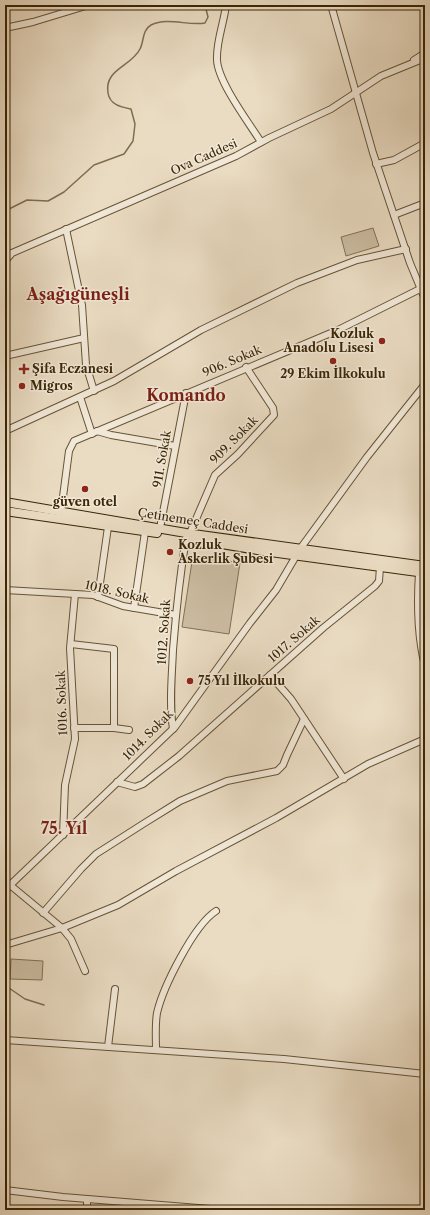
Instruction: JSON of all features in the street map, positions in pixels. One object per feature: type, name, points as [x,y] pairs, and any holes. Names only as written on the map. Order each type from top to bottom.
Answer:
[{"type":"main road","name":"Çetinemeç Caddesi","points":[[5,502],[160,528],[188,536]]},
{"type":"main road","name":"Çetinemeç Caddesi","points":[[5,511],[145,532],[188,536],[298,552],[425,566]]},
{"type":"main road","name":"Çetinemeç Caddesi","points":[[298,552],[422,573]]},
{"type":"street","points":[[5,28],[34,22],[79,6],[89,5]]},
{"type":"street","points":[[226,5],[216,61],[235,102],[261,142]]},
{"type":"street","points":[[331,5],[354,93],[376,164],[423,294]]},
{"type":"street","name":"Ova Caddesi","points":[[408,64],[425,53]]},
{"type":"street","name":"Ova Caddesi","points":[[5,261],[12,252],[236,156],[261,142],[331,109],[381,76],[425,58]]},
{"type":"street","points":[[376,164],[394,160],[425,142]]},
{"type":"street","points":[[394,215],[425,205]]},
{"type":"street","points":[[66,229],[82,305],[86,365],[94,391]]},
{"type":"street","points":[[5,431],[114,381],[201,330],[291,286],[357,260],[406,249]]},
{"type":"street","name":"906. Sokak","points":[[61,512],[69,451],[74,441],[246,367],[423,294]]},
{"type":"street","points":[[5,356],[84,338]]},
{"type":"street","name":"909. Sokak","points":[[188,536],[215,475],[238,454],[274,415],[273,408],[246,367]]},
{"type":"street","name":"1014. Sokak","points":[[7,888],[173,729],[250,623],[276,590],[298,552],[367,457],[425,384]]},
{"type":"street","name":"911. Sokak","points":[[160,528],[186,393]]},
{"type":"street","points":[[80,397],[94,432],[175,446]]},
{"type":"street","points":[[98,597],[108,527]]},
{"type":"street","points":[[134,608],[145,532]]},
{"type":"street","name":"1012. Sokak","points":[[173,729],[170,712],[178,586],[188,536]]},
{"type":"street","name":"1017. Sokak","points":[[117,782],[134,787],[143,784],[178,756],[322,628],[375,586],[380,581],[380,567]]},
{"type":"street","points":[[422,573],[417,605],[419,639],[425,666]]},
{"type":"street","name":"1018. Sokak","points":[[5,590],[76,594],[98,597],[123,606],[176,615]]},
{"type":"street","name":"1016. Sokak","points":[[63,835],[65,785],[75,739],[71,644],[76,594]]},
{"type":"street","points":[[71,644],[114,649],[114,728]]},
{"type":"street","points":[[270,675],[291,699],[344,779]]},
{"type":"street","points":[[43,913],[96,854],[180,801],[227,781],[277,771],[284,765],[286,755],[304,719]]},
{"type":"street","points":[[74,728],[114,728],[129,730]]},
{"type":"street","points":[[5,945],[62,928],[118,905],[344,779],[368,764],[425,739]]},
{"type":"street","points":[[7,888],[62,928],[71,940],[85,971]]},
{"type":"street","points":[[156,1050],[157,1014],[165,989],[175,967],[199,929],[216,911]]},
{"type":"street","points":[[108,1047],[116,989]]},
{"type":"street","points":[[5,1040],[284,1059],[425,1074]]},
{"type":"street","points":[[5,1190],[87,1199],[223,1210],[300,1210]]},
{"type":"street","points":[[87,1199],[88,1210]]},
{"type":"shaded area","points":[[373,228],[379,246],[346,256],[341,237]]},
{"type":"shaded area","points":[[193,555],[240,563],[229,634],[182,627]]},
{"type":"shaded area","points":[[11,959],[43,961],[42,980],[10,979]]},
{"type":"waterway","points":[[5,211],[27,200],[48,201],[64,192],[94,165],[124,154],[133,141],[135,124],[131,109],[116,105],[109,97],[108,85],[110,79],[114,73],[136,55],[140,49],[148,27],[164,22],[205,23],[208,17],[205,5]]},
{"type":"waterway","points":[[6,986],[25,999],[44,1005]]},
{"type":"place","name":"Kozluk Anadolu Lisesi","points":[[382,341]]},
{"type":"place","name":"29 Ekim İlkokulu","points":[[333,361]]},
{"type":"place","name":"Şifa Eczanesi","points":[[24,369]]},
{"type":"place","name":"Migros","points":[[22,386]]},
{"type":"place","name":"güven otel","points":[[85,489]]},
{"type":"place","name":"Kozluk Askerlik Şubesi","points":[[170,552]]},
{"type":"place","name":"75 Yıl İlkokulu","points":[[190,681]]},
{"type":"district","name":"Aşağıgüneşli","points":[[78,294]]},
{"type":"district","name":"Komando","points":[[186,395]]},
{"type":"district","name":"75. Yıl","points":[[64,828]]}]
